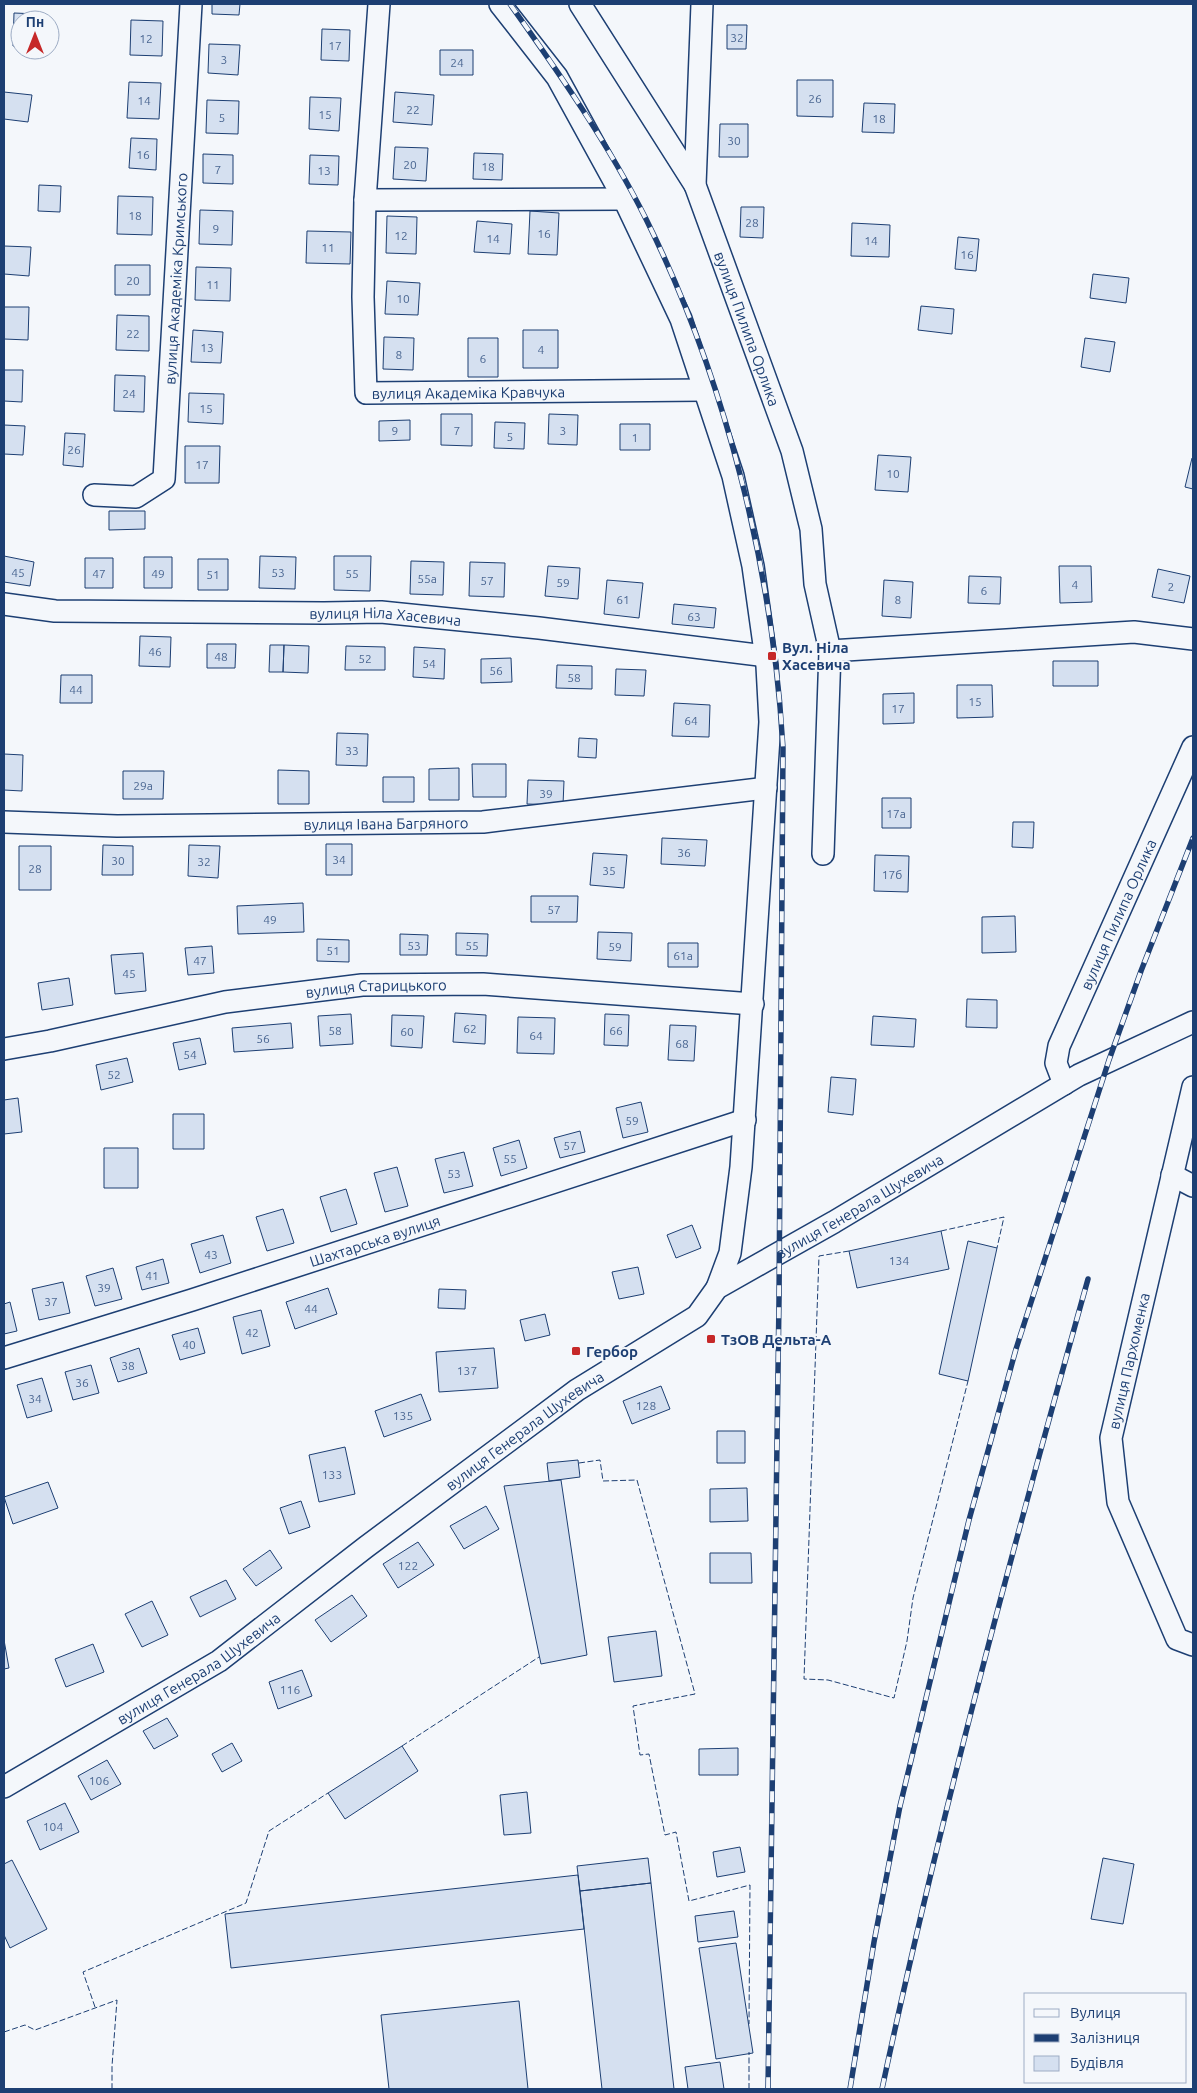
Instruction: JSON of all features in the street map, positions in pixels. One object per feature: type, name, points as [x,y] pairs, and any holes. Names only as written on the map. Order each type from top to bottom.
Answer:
[{"type":"street","name":"вулиця Академіка Кримського","points":[[94,495],[136,497],[164,479],[190,4]]},
{"type":"street","name":"вулиця Академіка Кравчука","points":[[379,4],[365,200],[363,297],[367,394],[704,390]]},
{"type":"street","points":[[500,4],[557,77],[624,199],[681,319],[733,476],[753,566],[766,656],[770,722],[745,1120],[730,1253],[717,1288]]},
{"type":"street","points":[[580,4],[695,185]]},
{"type":"street","name":"вулиця Пилипа Орлика","points":[[702,4],[695,185],[792,451],[811,529],[815,584],[830,651],[823,854]]},
{"type":"street","points":[[365,200],[624,199]]},
{"type":"street","name":"вулиця Ніла Хасевича","points":[[4,604],[55,611],[381,612],[538,628],[766,656]]},
{"type":"street","points":[[830,651],[1134,632],[1193,638]]},
{"type":"street","name":"вулиця Пилипа Орлика","points":[[1072,1079],[1056,1063],[1059,1046],[1193,748]]},
{"type":"street","name":"вулиця Івана Багряного","points":[[4,822],[117,826],[483,822],[766,788]]},
{"type":"street","name":"вулиця Старицького","points":[[4,1049],[50,1041],[224,1002],[362,985],[484,984],[753,1004]]},
{"type":"street","name":"вулиця Генерала Шухевича","points":[[4,1787],[219,1661],[366,1547],[577,1390],[697,1316],[717,1288],[834,1222],[1072,1079],[1193,1022]]},
{"type":"street","name":"вулиця Пархоменка","points":[[1193,1086],[1110,1438],[1118,1502],[1176,1639],[1193,1645]]},
{"type":"street","name":"Шахтарська вулиця","points":[[4,1358],[202,1297],[745,1120]]},
{"type":"street","points":[[1172,1175],[1193,1186]]},
{"type":"building","points":[[212,4],[240,4],[239,15],[212,14]]},
{"type":"building","points":[[131,20],[163,21],[162,56],[130,55]]},
{"type":"building","points":[[727,25],[747,25],[746,49],[727,49]]},
{"type":"building","points":[[322,29],[350,30],[349,61],[321,60]]},
{"type":"building","points":[[209,44],[240,45],[238,75],[208,73]]},
{"type":"building","points":[[440,50],[473,50],[473,75],[440,75]]},
{"type":"building","points":[[797,80],[833,80],[833,117],[797,116]]},
{"type":"building","points":[[129,82],[161,83],[159,119],[127,118]]},
{"type":"building","points":[[4,92],[32,95],[28,122],[4,119]]},
{"type":"building","points":[[395,92],[434,95],[432,125],[393,122]]},
{"type":"building","points":[[310,97],[341,98],[339,131],[309,129]]},
{"type":"building","points":[[207,100],[239,101],[238,134],[206,133]]},
{"type":"building","points":[[864,103],[895,104],[894,133],[862,132]]},
{"type":"building","points":[[720,124],[748,124],[748,157],[719,157]]},
{"type":"building","points":[[131,138],[157,139],[156,170],[129,168]]},
{"type":"building","points":[[395,147],[428,148],[426,181],[393,179]]},
{"type":"building","points":[[474,153],[503,154],[502,180],[473,179]]},
{"type":"building","points":[[203,154],[233,155],[233,184],[203,183]]},
{"type":"building","points":[[310,155],[339,156],[338,185],[309,184]]},
{"type":"building","points":[[39,185],[61,186],[60,212],[38,211]]},
{"type":"building","points":[[118,196],[153,197],[152,235],[117,234]]},
{"type":"building","points":[[741,207],[764,207],[763,238],[740,237]]},
{"type":"building","points":[[200,210],[233,211],[232,245],[199,244]]},
{"type":"building","points":[[530,211],[559,213],[557,255],[528,254]]},
{"type":"building","points":[[387,216],[417,217],[416,254],[386,253]]},
{"type":"building","points":[[477,221],[512,224],[510,254],[474,252]]},
{"type":"building","points":[[852,223],[890,225],[889,257],[851,256]]},
{"type":"building","points":[[307,231],[351,232],[350,264],[306,263]]},
{"type":"building","points":[[958,237],[979,239],[976,271],[955,269]]},
{"type":"building","points":[[4,246],[31,247],[29,276],[4,274]]},
{"type":"building","points":[[115,265],[150,265],[150,295],[115,295]]},
{"type":"building","points":[[196,267],[231,268],[230,301],[195,300]]},
{"type":"building","points":[[1093,274],[1129,278],[1126,303],[1090,298]]},
{"type":"building","points":[[387,281],[420,283],[418,315],[385,314]]},
{"type":"building","points":[[921,306],[954,309],[952,334],[918,330]]},
{"type":"building","points":[[4,307],[29,307],[28,340],[4,339]]},
{"type":"building","points":[[117,315],[149,316],[149,351],[116,350]]},
{"type":"building","points":[[193,330],[223,332],[221,363],[191,362]]},
{"type":"building","points":[[523,330],[558,330],[558,368],[523,368]]},
{"type":"building","points":[[384,337],[414,338],[413,370],[383,369]]},
{"type":"building","points":[[468,338],[498,338],[498,377],[468,377]]},
{"type":"building","points":[[1085,338],[1115,342],[1110,372],[1081,367]]},
{"type":"building","points":[[4,370],[23,370],[22,402],[4,401]]},
{"type":"building","points":[[115,375],[145,376],[144,412],[114,411]]},
{"type":"building","points":[[189,393],[224,394],[223,424],[188,422]]},
{"type":"building","points":[[441,414],[472,414],[472,446],[441,445]]},
{"type":"building","points":[[549,414],[578,415],[577,445],[548,444]]},
{"type":"building","points":[[410,420],[410,440],[379,441],[379,421]]},
{"type":"building","points":[[495,422],[525,423],[524,449],[494,448]]},
{"type":"building","points":[[620,424],[650,424],[650,450],[620,450]]},
{"type":"building","points":[[4,425],[25,426],[23,455],[4,454]]},
{"type":"building","points":[[65,433],[85,434],[83,467],[63,465]]},
{"type":"building","points":[[185,446],[220,446],[219,483],[185,483]]},
{"type":"building","points":[[878,455],[911,457],[908,492],[875,490]]},
{"type":"building","points":[[1193,459],[1193,489],[1185,487]]},
{"type":"building","points":[[109,511],[145,511],[145,529],[109,530]]},
{"type":"building","points":[[4,556],[34,562],[30,586],[4,582]]},
{"type":"building","points":[[260,556],[296,557],[295,589],[259,588]]},
{"type":"building","points":[[334,556],[371,556],[370,591],[334,590]]},
{"type":"building","points":[[144,557],[172,557],[172,588],[144,588]]},
{"type":"building","points":[[85,558],[113,558],[113,588],[85,588]]},
{"type":"building","points":[[198,559],[228,559],[228,590],[198,590]]},
{"type":"building","points":[[411,561],[444,562],[443,595],[410,594]]},
{"type":"building","points":[[470,562],[505,563],[504,597],[469,596]]},
{"type":"building","points":[[548,566],[580,568],[578,599],[545,596]]},
{"type":"building","points":[[1059,566],[1091,566],[1092,602],[1060,603]]},
{"type":"building","points":[[1158,569],[1190,576],[1184,603],[1152,597]]},
{"type":"building","points":[[969,576],[1001,577],[1000,604],[968,603]]},
{"type":"building","points":[[607,580],[643,583],[639,618],[604,614]]},
{"type":"building","points":[[884,580],[913,582],[911,618],[882,616]]},
{"type":"building","points":[[674,604],[716,608],[714,628],[672,624]]},
{"type":"building","points":[[140,636],[171,637],[170,667],[139,666]]},
{"type":"building","points":[[207,644],[236,644],[235,668],[207,668]]},
{"type":"building","points":[[270,645],[284,645],[283,672],[269,672]]},
{"type":"building","points":[[284,645],[309,646],[308,673],[283,672]]},
{"type":"building","points":[[346,646],[385,647],[385,670],[345,670]]},
{"type":"building","points":[[414,647],[445,649],[444,679],[413,677]]},
{"type":"building","points":[[511,658],[512,682],[481,683],[481,659]]},
{"type":"building","points":[[1053,661],[1098,661],[1098,686],[1053,686]]},
{"type":"building","points":[[557,665],[592,666],[592,689],[556,688]]},
{"type":"building","points":[[616,669],[646,670],[644,696],[615,695]]},
{"type":"building","points":[[61,675],[92,675],[92,703],[60,703]]},
{"type":"building","points":[[957,685],[992,685],[993,717],[957,718]]},
{"type":"building","points":[[914,693],[914,723],[883,724],[883,694]]},
{"type":"building","points":[[674,703],[710,705],[709,737],[672,736]]},
{"type":"building","points":[[337,733],[368,734],[367,766],[336,765]]},
{"type":"building","points":[[579,738],[597,739],[596,758],[578,757]]},
{"type":"building","points":[[4,754],[23,755],[22,791],[4,790]]},
{"type":"building","points":[[472,764],[506,764],[506,797],[473,797]]},
{"type":"building","points":[[459,768],[459,800],[429,800],[429,769]]},
{"type":"building","points":[[278,770],[309,771],[309,804],[278,804]]},
{"type":"building","points":[[123,771],[164,771],[163,799],[123,799]]},
{"type":"building","points":[[383,777],[414,777],[414,802],[383,802]]},
{"type":"building","points":[[528,780],[564,781],[563,805],[527,804]]},
{"type":"building","points":[[882,798],[911,798],[911,828],[882,828]]},
{"type":"building","points":[[1013,822],[1034,822],[1033,848],[1012,847]]},
{"type":"building","points":[[662,838],[707,840],[705,866],[661,864]]},
{"type":"building","points":[[326,844],[352,844],[352,875],[326,875]]},
{"type":"building","points":[[103,845],[133,846],[133,875],[102,875]]},
{"type":"building","points":[[189,845],[220,846],[218,878],[188,876]]},
{"type":"building","points":[[19,846],[51,846],[51,890],[19,890]]},
{"type":"building","points":[[593,853],[627,855],[624,888],[590,885]]},
{"type":"building","points":[[875,855],[909,856],[908,892],[874,891]]},
{"type":"building","points":[[531,896],[578,896],[577,922],[531,922]]},
{"type":"building","points":[[303,903],[304,932],[238,934],[237,906]]},
{"type":"building","points":[[1015,916],[1016,952],[982,953],[982,917]]},
{"type":"building","points":[[598,932],[632,933],[631,961],[597,959]]},
{"type":"building","points":[[456,933],[488,934],[487,956],[456,955]]},
{"type":"building","points":[[400,934],[428,935],[427,955],[400,955]]},
{"type":"building","points":[[317,939],[349,940],[349,962],[317,961]]},
{"type":"building","points":[[668,943],[698,943],[698,967],[668,967]]},
{"type":"building","points":[[212,946],[214,973],[188,975],[185,948]]},
{"type":"building","points":[[143,953],[146,991],[115,994],[111,955]]},
{"type":"building","points":[[69,978],[73,1005],[42,1010],[38,983]]},
{"type":"building","points":[[967,999],[997,1000],[997,1028],[966,1027]]},
{"type":"building","points":[[455,1013],[486,1015],[485,1044],[453,1042]]},
{"type":"building","points":[[351,1014],[353,1044],[320,1046],[318,1016]]},
{"type":"building","points":[[605,1014],[629,1015],[628,1046],[604,1045]]},
{"type":"building","points":[[392,1015],[424,1016],[422,1048],[391,1046]]},
{"type":"building","points":[[873,1016],[916,1019],[914,1047],[871,1045]]},
{"type":"building","points":[[518,1017],[555,1018],[554,1054],[517,1053]]},
{"type":"building","points":[[291,1023],[293,1048],[234,1052],[232,1028]]},
{"type":"building","points":[[670,1025],[696,1026],[694,1061],[668,1060]]},
{"type":"building","points":[[200,1038],[206,1064],[179,1070],[173,1043]]},
{"type":"building","points":[[127,1058],[133,1082],[101,1090],[96,1065]]},
{"type":"building","points":[[831,1077],[856,1079],[853,1115],[828,1112]]},
{"type":"building","points":[[18,1098],[22,1132],[4,1134],[4,1100]]},
{"type":"building","points":[[641,1102],[648,1132],[623,1138],[616,1108]]},
{"type":"building","points":[[173,1114],[204,1114],[204,1149],[173,1149]]},
{"type":"building","points":[[580,1131],[585,1152],[560,1158],[554,1138]]},
{"type":"building","points":[[519,1140],[527,1168],[501,1176],[493,1148]]},
{"type":"building","points":[[104,1148],[138,1148],[138,1188],[104,1188]]},
{"type":"building","points":[[464,1152],[473,1186],[444,1193],[435,1159]]},
{"type":"building","points":[[397,1167],[408,1206],[385,1212],[374,1173]]},
{"type":"building","points":[[346,1189],[357,1224],[331,1232],[320,1197]]},
{"type":"building","points":[[283,1209],[294,1243],[267,1251],[256,1217]]},
{"type":"building","points":[[692,1225],[701,1248],[676,1258],[667,1235]]},
{"type":"building","points":[[941,1231],[949,1269],[857,1288],[849,1251]]},
{"type":"building","points":[[223,1235],[231,1263],[200,1273],[191,1244]]},
{"type":"building","points":[[968,1241],[997,1248],[968,1381],[939,1374]]},
{"type":"building","points":[[163,1259],[169,1283],[142,1290],[136,1267]]},
{"type":"building","points":[[638,1267],[644,1294],[619,1299],[612,1272]]},
{"type":"building","points":[[113,1268],[122,1299],[95,1306],[86,1276]]},
{"type":"building","points":[[63,1282],[70,1313],[39,1320],[32,1289]]},
{"type":"building","points":[[328,1288],[337,1314],[295,1329],[286,1302]]},
{"type":"building","points":[[439,1289],[466,1290],[465,1309],[438,1308]]},
{"type":"building","points":[[10,1302],[17,1331],[4,1334],[4,1304]]},
{"type":"building","points":[[261,1310],[270,1346],[242,1354],[233,1317]]},
{"type":"building","points":[[545,1314],[550,1335],[525,1341],[520,1320]]},
{"type":"building","points":[[198,1328],[205,1353],[180,1360],[172,1335]]},
{"type":"building","points":[[139,1348],[147,1373],[118,1382],[110,1358]]},
{"type":"building","points":[[494,1348],[498,1388],[439,1392],[436,1352]]},
{"type":"building","points":[[91,1365],[99,1393],[73,1400],[65,1372]]},
{"type":"building","points":[[42,1378],[52,1411],[27,1418],[17,1385]]},
{"type":"building","points":[[661,1386],[670,1409],[632,1424],[623,1401]]},
{"type":"building","points":[[421,1394],[431,1420],[384,1437],[375,1411]]},
{"type":"building","points":[[717,1431],[745,1431],[745,1463],[717,1463]]},
{"type":"building","points":[[345,1447],[355,1494],[319,1502],[309,1455]]},
{"type":"building","points":[[578,1460],[580,1477],[549,1481],[547,1463]]},
{"type":"building","points":[[561,1480],[587,1655],[541,1664],[504,1486]]},
{"type":"building","points":[[48,1482],[58,1508],[13,1524],[4,1497]]},
{"type":"building","points":[[747,1488],[748,1521],[710,1522],[710,1489]]},
{"type":"building","points":[[301,1501],[310,1527],[289,1534],[280,1508]]},
{"type":"building","points":[[486,1506],[499,1529],[464,1549],[450,1526]]},
{"type":"building","points":[[418,1542],[434,1565],[398,1588],[383,1564]]},
{"type":"building","points":[[270,1550],[282,1568],[256,1586],[243,1569]]},
{"type":"building","points":[[710,1553],[751,1553],[752,1583],[710,1583]]},
{"type":"building","points":[[226,1580],[236,1599],[200,1617],[190,1597]]},
{"type":"building","points":[[352,1595],[367,1616],[331,1642],[315,1620]]},
{"type":"building","points":[[152,1601],[168,1635],[142,1647],[125,1614]]},
{"type":"building","points":[[656,1631],[662,1676],[614,1682],[608,1637]]},
{"type":"building","points":[[4,1640],[9,1668],[4,1669]]},
{"type":"building","points":[[93,1644],[104,1672],[66,1687],[55,1659]]},
{"type":"building","points":[[302,1670],[312,1696],[278,1709],[269,1682]]},
{"type":"building","points":[[167,1718],[178,1736],[154,1749],[143,1731]]},
{"type":"building","points":[[232,1743],[242,1761],[222,1772],[212,1754]]},
{"type":"building","points":[[402,1746],[418,1771],[345,1819],[328,1793]]},
{"type":"building","points":[[738,1748],[738,1775],[699,1775],[699,1749]]},
{"type":"building","points":[[107,1760],[121,1784],[91,1800],[78,1776]]},
{"type":"building","points":[[527,1792],[531,1833],[504,1835],[500,1795]]},
{"type":"building","points":[[65,1803],[79,1832],[40,1850],[27,1821]]},
{"type":"building","points":[[740,1847],[745,1872],[717,1877],[713,1852]]},
{"type":"building","points":[[648,1858],[651,1883],[580,1891],[577,1866]]},
{"type":"building","points":[[1103,1858],[1134,1864],[1123,1924],[1091,1919]]},
{"type":"building","points":[[12,1860],[47,1929],[10,1948],[4,1935],[4,1864]]},
{"type":"building","points":[[578,1875],[584,1929],[231,1968],[225,1914]]},
{"type":"building","points":[[651,1883],[674,2089],[602,2089],[580,1891]]},
{"type":"building","points":[[734,1911],[738,1937],[698,1942],[695,1916]]},
{"type":"building","points":[[736,1943],[753,2053],[716,2059],[699,1948]]},
{"type":"building","points":[[519,2001],[528,2089],[389,2089],[381,2015]]},
{"type":"building","points":[[720,2062],[724,2089],[688,2089],[685,2067]]},
{"type":"railway","points":[[510,4],[547,56],[616,163],[646,219],[700,345],[722,410],[741,477],[769,613],[778,681],[783,748],[779,1300],[768,2089]]},
{"type":"railway","points":[[850,2089],[874,1942],[900,1806],[969,1520],[1016,1349],[1109,1060],[1141,971],[1193,838]]},
{"type":"railway","points":[[882,2089],[904,1987],[953,1784],[1032,1481],[1088,1279]]},
{"type":"fence","points":[[941,1231],[1004,1217],[997,1248]]},
{"type":"fence","points":[[849,1251],[819,1256],[804,1679],[828,1680],[894,1698],[907,1641],[913,1598],[968,1381]]},
{"type":"fence","points":[[579,1463],[600,1460],[603,1481],[637,1480],[695,1694],[633,1706],[640,1755],[649,1754],[665,1835],[676,1832],[689,1901],[750,1885],[749,2024]]},
{"type":"fence","points":[[402,1746],[539,1657]]},
{"type":"fence","points":[[95,2007],[83,1972],[246,1903],[269,1831],[328,1793]]},
{"type":"fence","points":[[4,2032],[25,2025],[35,2030],[117,2000],[112,2089]]},
{"type":"fence","points":[[749,2052],[749,2089]]},
{"type":"place","name":"Вул. Ніла Хасевича","points":[[772,656]]},
{"type":"place","name":"ТзОВ Дельта-А","points":[[711,1339]]},
{"type":"place","name":"Гербор","points":[[576,1351]]}]
